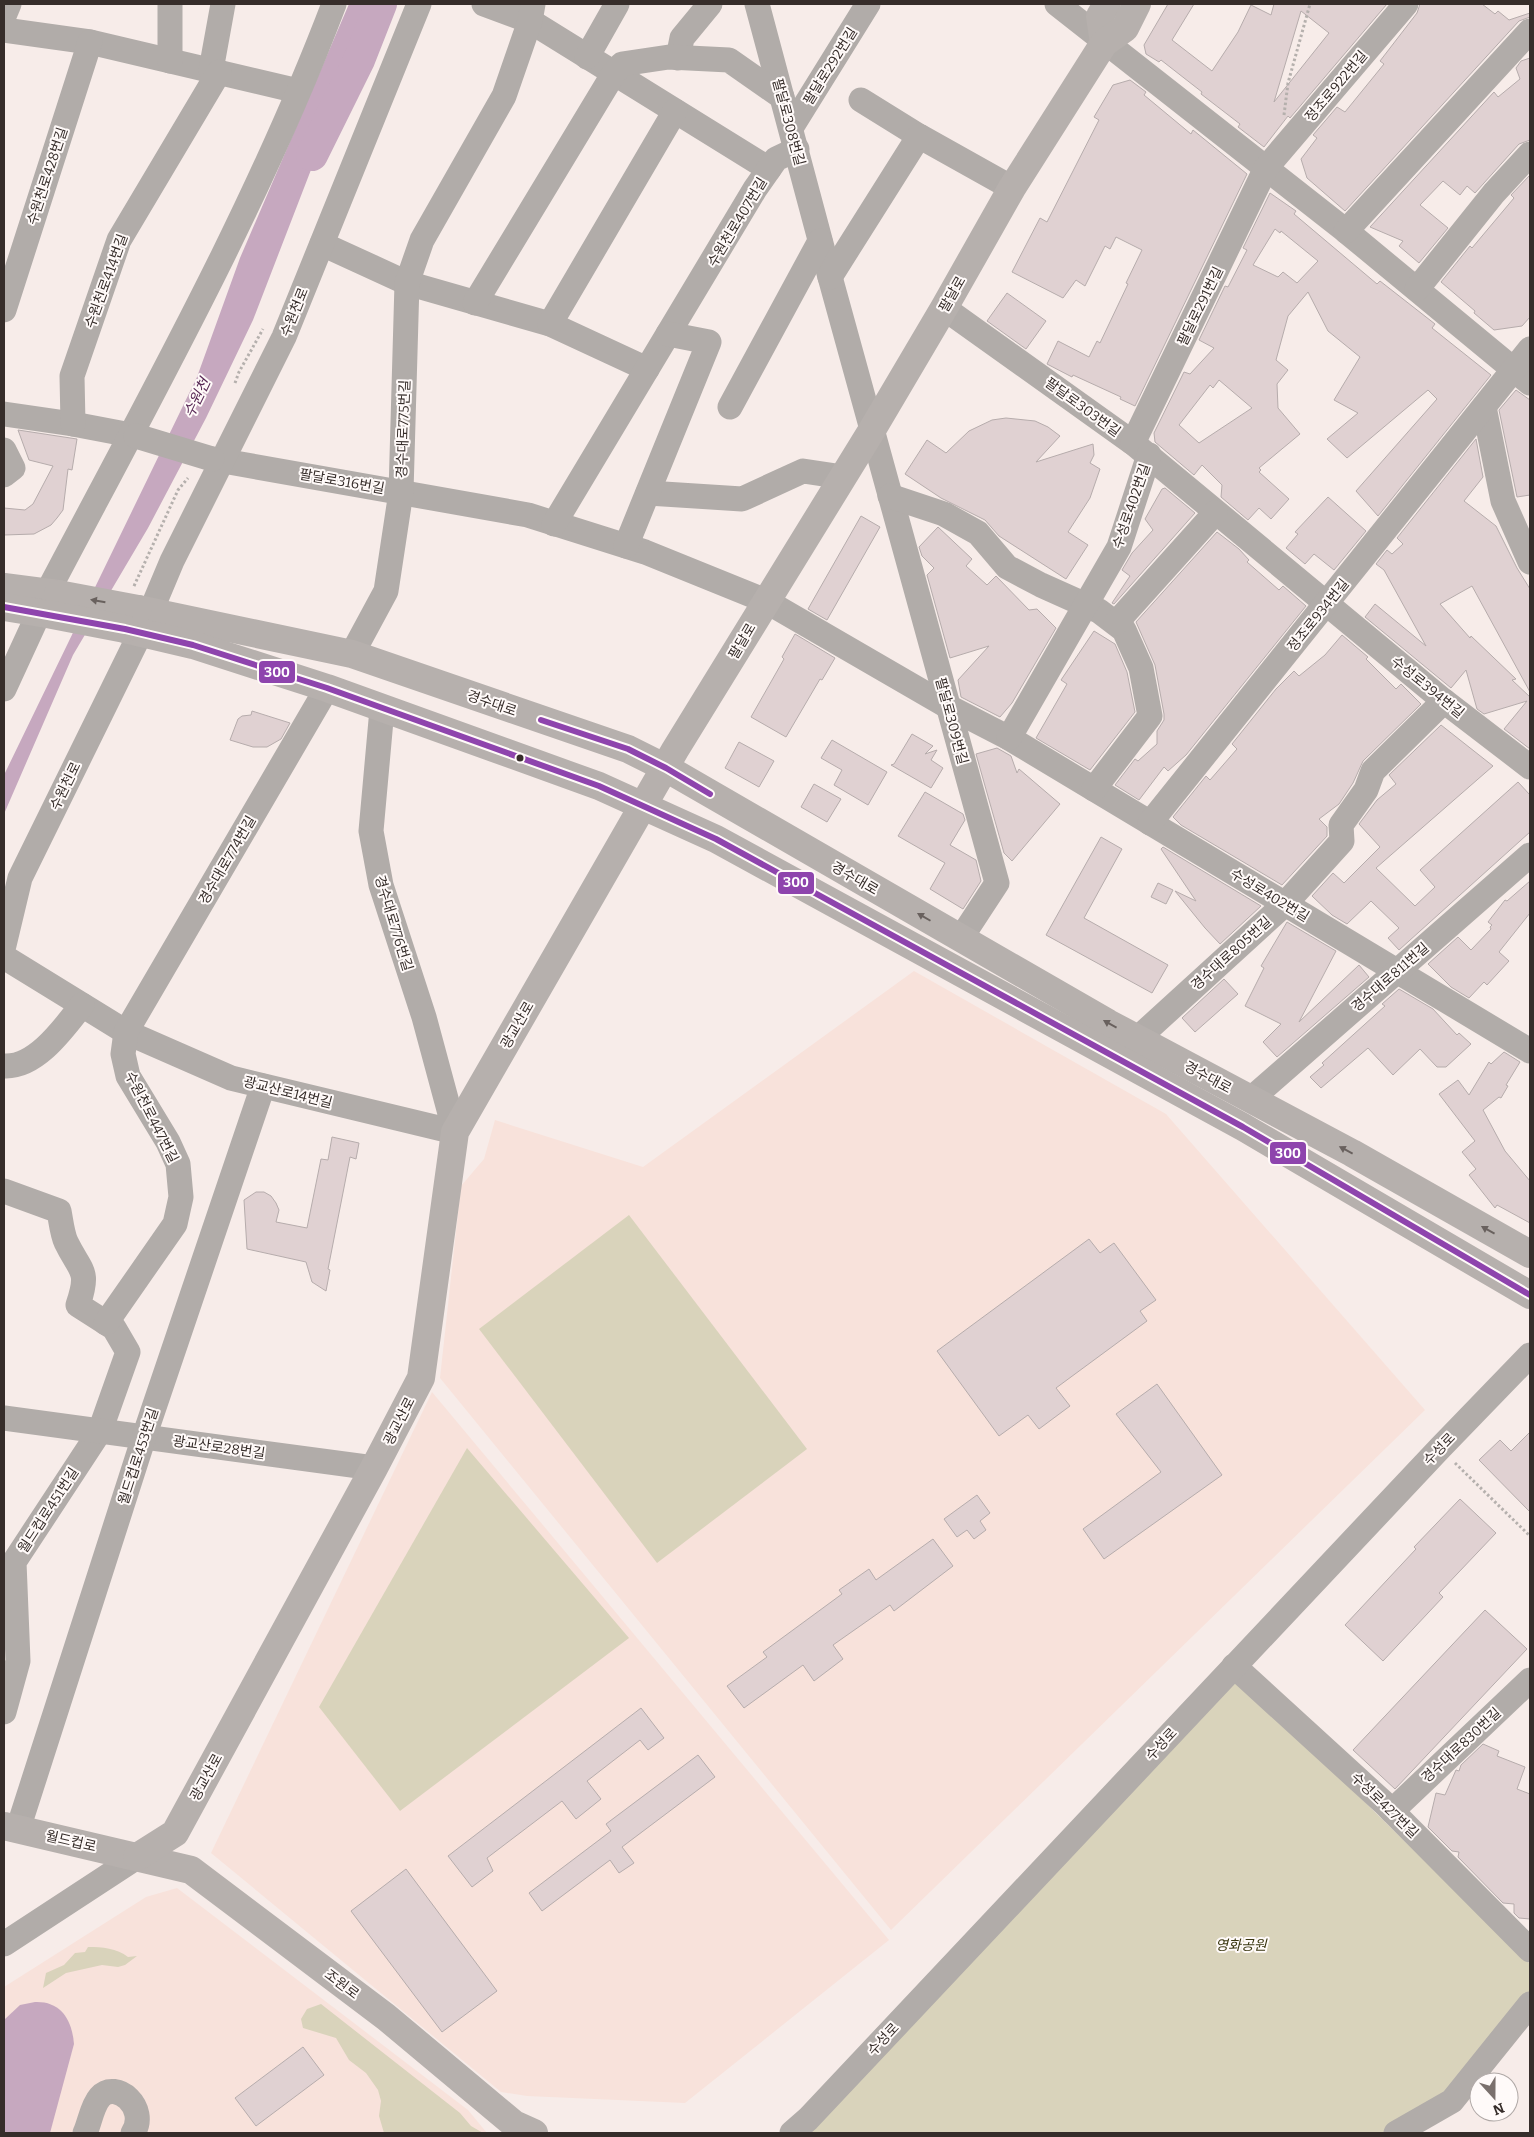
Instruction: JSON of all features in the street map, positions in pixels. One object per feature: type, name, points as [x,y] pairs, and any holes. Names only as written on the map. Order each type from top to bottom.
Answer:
[{"type":"main road","points":[[1104,43],[1100,16],[1108,4]]},
{"type":"main road","name":"팔달로","points":[[643,806],[766,601],[872,430],[1012,188],[1104,43],[1125,28],[1137,4]]},
{"type":"main road","points":[[4,587],[48,603],[139,620]]},
{"type":"main road","points":[[4,607],[48,603]]},
{"type":"main road","name":"경수대로","points":[[139,620],[352,654],[628,750],[666,768],[1137,1039],[1352,1153],[1530,1254]]},
{"type":"main road","name":"경수대로","points":[[139,620],[193,645],[328,688],[599,786],[716,839],[1243,1128],[1530,1295]]},
{"type":"main road","name":"광교산로","points":[[137,1857],[175,1833],[421,1378],[456,1132],[643,806]]},
{"type":"main road","name":"월드컵로","points":[[11,1827],[137,1857]]},
{"type":"main road","name":"조원로","points":[[137,1857],[191,1870],[386,2018],[514,2124],[534,2133]]},
{"type":"street","points":[[4,16],[9,4]]},
{"type":"street","points":[[170,4],[170,61]]},
{"type":"street","name":"수원천로414번길","points":[[73,424],[72,376],[119,240],[215,71],[223,4]]},
{"type":"street","points":[[4,689],[252,198],[334,4]]},
{"type":"street","name":"수원천로","points":[[4,945],[20,878],[139,620],[172,561],[217,459],[284,337],[419,4]]},
{"type":"street","name":"수원천로407번길","points":[[484,4],[532,13],[587,57],[769,169],[647,369]]},
{"type":"street","points":[[587,57],[617,4]]},
{"type":"street","points":[[678,58],[682,38],[710,4]]},
{"type":"street","name":"팔달로308번길","points":[[757,4],[872,430]]},
{"type":"street","name":"팔달로292번길","points":[[794,139],[868,4]]},
{"type":"street","points":[[1057,4],[1104,43],[1346,230],[1522,376]]},
{"type":"street","name":"정조로922번길","points":[[1266,168],[1406,4]]},
{"type":"street","name":"경수대로775번길","points":[[352,654],[386,591],[401,492],[407,283],[422,240],[504,96],[532,13]]},
{"type":"street","points":[[4,30],[90,42],[298,91]]},
{"type":"street","points":[[1346,230],[1530,31]]},
{"type":"street","name":"수원천로428번길","points":[[4,310],[90,42]]},
{"type":"street","points":[[476,303],[614,73],[622,64],[669,57],[729,60],[782,97]]},
{"type":"street","points":[[861,100],[919,136],[1012,188]]},
{"type":"street","points":[[550,324],[675,111]]},
{"type":"street","points":[[830,277],[919,136]]},
{"type":"street","points":[[769,169],[794,139]]},
{"type":"street","points":[[1417,289],[1494,193],[1530,154]]},
{"type":"street","name":"팔달로291번길","points":[[1141,449],[1266,168]]},
{"type":"street","points":[[730,407],[820,241]]},
{"type":"street","points":[[322,244],[407,283],[550,324],[647,369],[554,524]]},
{"type":"street","name":"팔달로303번길","points":[[944,308],[1141,449],[1215,513],[1327,604]]},
{"type":"street","points":[[626,546],[709,342],[668,334]]},
{"type":"street","name":"정조로934번길","points":[[1150,822],[1484,407],[1522,376],[1530,349]]},
{"type":"street","points":[[1484,407],[1503,501],[1530,562]]},
{"type":"street","points":[[4,414],[133,435]]},
{"type":"street","name":"팔달로309번길","points":[[872,430],[997,883],[961,938]]},
{"type":"street","name":"팔달로316번길","points":[[133,435],[217,459],[528,515],[626,546],[766,601]]},
{"type":"street","name":"수성로402번길","points":[[1010,738],[1118,547],[1141,449]]},
{"type":"street","points":[[4,450],[13,468],[4,475]]},
{"type":"street","points":[[648,493],[742,499],[803,471],[843,477]]},
{"type":"street","points":[[890,496],[944,514],[978,533],[1007,567],[1041,585],[1099,611],[1124,630],[1141,668],[1150,716],[1094,789]]},
{"type":"street","points":[[1116,623],[1215,513]]},
{"type":"street","name":"수성로402번길","points":[[766,601],[947,706],[1010,738],[1530,1051]]},
{"type":"street","name":"수성로394번길","points":[[1327,604],[1444,701],[1530,767]]},
{"type":"street","name":"경수대로774번길","points":[[126,1032],[328,688]]},
{"type":"street","name":"경수대로805번길","points":[[1137,1039],[1285,904],[1342,841],[1340,825],[1366,790],[1373,771],[1444,701]]},
{"type":"street","name":"경수대로776번길","points":[[382,709],[371,831],[381,885],[424,1017],[456,1132]]},
{"type":"street","name":"경수대로811번길","points":[[1251,1100],[1530,855]]},
{"type":"street","points":[[4,957],[126,1032]]},
{"type":"street","points":[[4,1066],[28,1061],[58,1036],[82,1005]]},
{"type":"street","name":"광교산로14번길","points":[[126,1032],[231,1078],[456,1132]]},
{"type":"street","name":"수원천로447번길","points":[[106,1323],[175,1224],[182,1197],[178,1164],[168,1142],[128,1076],[123,1054],[126,1032]]},
{"type":"street","name":"월드컵로453번길","points":[[11,1827],[263,1086]]},
{"type":"street","points":[[4,1191],[59,1211],[65,1240],[84,1273],[84,1285],[78,1305],[114,1328],[128,1352],[100,1431]]},
{"type":"street","name":"수성로","points":[[792,2133],[814,2112],[1530,1355]]},
{"type":"street","name":"광교산로28번길","points":[[4,1418],[374,1468]]},
{"type":"street","name":"월드컵로451번길","points":[[4,1712],[18,1661],[9,1561],[100,1431]]},
{"type":"street","name":"수성로427번길","points":[[1234,1666],[1392,1811],[1530,1950]]},
{"type":"street","name":"경수대로830번길","points":[[1392,1811],[1530,1680]]},
{"type":"street","name":"광교산로","points":[[4,1944],[137,1857]]},
{"type":"street","points":[[1396,2133],[1433,2124],[1530,2004]]},
{"type":"street","points":[[85,2133],[97,2101],[101,2095],[110,2091],[122,2094],[131,2100],[136,2109],[138,2123],[133,2133]]},
{"type":"path","points":[[1283,118],[1288,83],[1310,4]]},
{"type":"path","points":[[1440,1448],[1530,1536]]},
{"type":"shaded area","points":[[914,971],[1166,1114],[1425,1410],[891,1930],[440,1378],[461,1186],[484,1159],[495,1120],[643,1167]]},
{"type":"shaded area","points":[[432,1392],[889,1940],[685,2103],[527,2096],[501,2092],[211,1853]]},
{"type":"shaded area","points":[[177,1888],[468,2110],[487,2133],[4,2133],[4,1987],[146,1897]]},
{"type":"green space","points":[[629,1215],[807,1449],[657,1563],[479,1329]]},
{"type":"green space","points":[[467,1448],[629,1638],[400,1811],[319,1707]]},
{"type":"green space","name":"영화공원","points":[[1233,1673],[1530,1964],[1530,2004],[1475,2072],[1469,2072],[1469,2080],[1452,2101],[1396,2133],[809,2133]]},
{"type":"green space","points":[[88,1947],[114,1950],[128,1957],[137,1956],[125,1965],[118,1967],[102,1965],[66,1973],[43,1988],[46,1973],[64,1965],[75,1953],[85,1952]]},
{"type":"green space","points":[[321,2004],[460,2113],[471,2126],[483,2133],[384,2133],[379,2116],[381,2101],[378,2090],[366,2073],[349,2060],[336,2038],[303,2028],[301,2019],[307,2009]]},
{"type":"water","points":[[349,4],[375,4],[253,320],[206,418],[148,528],[73,655],[4,814],[4,775],[197,377],[240,258]]},
{"type":"water","points":[[35,2002],[52,2005],[64,2014],[71,2027],[74,2044],[50,2133],[4,2133],[4,2020],[20,2005]]},
{"type":"building","points":[[1168,4],[1194,4],[1172,40],[1212,71],[1238,32],[1251,5],[1271,15],[1274,4],[1387,4],[1290,118],[1288,116],[1264,147],[1238,127],[1240,124],[1201,94],[1202,92],[1161,60],[1159,62],[1146,54],[1144,45]],"holes":[[[1301,11],[1329,33],[1274,102]]]},
{"type":"building","points":[[1420,4],[1482,4],[1495,14],[1498,11],[1509,20],[1530,13],[1530,17],[1519,21],[1345,211],[1307,178],[1301,159],[1317,138],[1313,135],[1337,107],[1345,112],[1384,64],[1380,61],[1417,13]]},
{"type":"building","points":[[1530,58],[1530,140],[1519,144],[1475,193],[1467,186],[1460,195],[1443,181],[1420,205],[1448,228],[1419,263],[1399,246],[1403,241],[1370,227],[1494,92],[1498,97],[1520,79],[1516,68],[1521,61]]},
{"type":"building","points":[[1130,80],[1146,92],[1144,95],[1191,134],[1193,130],[1247,174],[1135,406],[1120,399],[1121,397],[1073,375],[1072,377],[1047,364],[1058,341],[1089,357],[1097,341],[1100,343],[1142,250],[1116,237],[1110,249],[1105,246],[1085,286],[1076,280],[1063,298],[1012,272],[1040,218],[1047,222],[1099,120],[1094,117],[1113,85]]},
{"type":"building","points":[[1530,175],[1530,317],[1522,326],[1494,330],[1441,282],[1470,246],[1472,248],[1514,198],[1511,195]]},
{"type":"building","points":[[1270,193],[1296,211],[1294,214],[1377,284],[1380,281],[1435,324],[1432,328],[1491,375],[1378,516],[1356,491],[1437,399],[1428,390],[1347,458],[1327,439],[1358,413],[1334,400],[1360,357],[1328,331],[1308,292],[1288,316],[1276,360],[1288,370],[1277,384],[1278,408],[1300,434],[1259,468],[1261,470],[1259,472],[1289,499],[1271,519],[1259,508],[1248,520],[1221,497],[1222,485],[1202,465],[1194,475],[1155,442],[1154,433],[1184,372],[1190,374],[1214,348],[1199,340],[1225,286],[1228,287],[1247,250],[1243,248]],"holes":[[[1275,229],[1280,233],[1281,231],[1318,261],[1297,283],[1283,272],[1278,277],[1253,265]],[[1219,380],[1252,408],[1199,443],[1179,425],[1210,385],[1213,388]]]},
{"type":"building","points":[[1007,293],[1046,321],[1026,349],[987,321]]},
{"type":"building","points":[[1516,390],[1530,400],[1530,495],[1517,497],[1499,410]]},
{"type":"building","points":[[1006,418],[1035,421],[1048,427],[1060,436],[1036,462],[1093,444],[1094,455],[1090,463],[1100,469],[1090,498],[1068,532],[1088,545],[1066,579],[999,536],[985,520],[941,498],[905,474],[927,440],[946,453],[969,431],[992,420]]},
{"type":"building","points":[[18,430],[77,439],[72,470],[68,469],[63,510],[57,518],[51,525],[34,534],[4,535],[4,508],[25,510],[33,504],[53,466],[29,460]]},
{"type":"building","points":[[1476,439],[1483,477],[1464,501],[1496,526],[1530,589],[1530,692],[1472,586],[1440,604],[1470,638],[1471,636],[1516,679],[1512,680],[1530,697],[1530,749],[1504,729],[1527,701],[1484,714],[1477,709],[1466,670],[1451,688],[1365,617],[1375,604],[1426,646],[1384,570],[1376,564],[1387,550],[1392,554],[1403,544],[1397,538]]},
{"type":"building","points":[[1165,488],[1195,513],[1114,604],[1112,603],[1130,576],[1122,570],[1132,553],[1153,530],[1145,519],[1162,489]]},
{"type":"building","points":[[1328,497],[1366,531],[1334,570],[1314,554],[1305,564],[1286,548],[1298,534],[1295,532]]},
{"type":"building","points":[[861,516],[880,527],[827,620],[808,609]]},
{"type":"building","points":[[938,527],[972,559],[966,566],[987,585],[996,576],[1029,610],[1037,609],[1056,628],[1012,703],[1000,717],[961,697],[958,680],[989,646],[950,658],[927,575],[934,568],[922,556],[919,547]]},
{"type":"building","points":[[1217,532],[1239,549],[1249,560],[1247,562],[1279,590],[1283,586],[1306,606],[1186,755],[1168,771],[1164,767],[1139,800],[1115,785],[1135,759],[1138,761],[1157,744],[1157,731],[1164,720],[1164,714],[1155,665],[1136,622]]},
{"type":"building","points":[[1094,631],[1115,644],[1127,672],[1135,712],[1090,770],[1036,738],[1067,684],[1061,680]]},
{"type":"building","points":[[795,634],[835,658],[822,680],[820,679],[786,737],[751,717],[784,659],[782,657]]},
{"type":"building","points":[[1342,635],[1368,657],[1366,659],[1396,689],[1401,684],[1421,704],[1363,761],[1353,783],[1339,804],[1319,819],[1327,827],[1327,836],[1282,885],[1181,825],[1173,817],[1206,776],[1210,780],[1237,749],[1232,744],[1276,689],[1294,671],[1299,676],[1325,655]]},
{"type":"building","points":[[252,711],[290,723],[281,739],[267,747],[253,747],[230,740],[238,719],[242,716],[251,715]]},
{"type":"building","points":[[1441,725],[1493,766],[1376,868],[1415,906],[1435,887],[1420,870],[1518,782],[1530,795],[1530,832],[1399,950],[1388,938],[1399,928],[1371,901],[1347,924],[1332,915],[1312,896],[1333,873],[1344,883],[1380,847],[1359,824],[1377,800],[1396,784],[1389,775]]},
{"type":"building","points":[[912,734],[933,746],[925,754],[937,750],[931,760],[943,768],[931,788],[891,765],[894,764]]},
{"type":"building","points":[[832,740],[887,772],[868,805],[834,785],[842,770],[821,758]]},
{"type":"building","points":[[739,742],[774,761],[759,787],[725,768]]},
{"type":"building","points":[[997,748],[1011,756],[1017,773],[1019,769],[1060,804],[1012,861],[1004,853],[976,754]]},
{"type":"building","points":[[814,784],[841,799],[827,822],[801,807]]},
{"type":"building","points":[[925,792],[963,814],[965,820],[950,845],[976,860],[981,881],[963,909],[930,889],[945,863],[898,836]]},
{"type":"building","points":[[1101,837],[1122,849],[1084,918],[1168,965],[1152,993],[1046,935]]},
{"type":"building","points":[[1163,847],[1261,906],[1220,944],[1175,891],[1196,901],[1161,849]]},
{"type":"building","points":[[1530,881],[1530,913],[1499,952],[1509,961],[1487,985],[1484,982],[1469,998],[1451,987],[1428,964],[1458,937],[1471,950],[1491,929],[1492,925],[1488,922],[1505,900],[1507,901]]},
{"type":"building","points":[[1158,883],[1173,890],[1166,904],[1151,897]]},
{"type":"building","points":[[1287,922],[1336,951],[1299,1022],[1359,965],[1369,977],[1277,1057],[1263,1042],[1281,1024],[1245,1006],[1264,968],[1261,966]]},
{"type":"building","points":[[1224,979],[1238,994],[1195,1032],[1182,1018]]},
{"type":"building","points":[[1399,989],[1433,1009],[1457,1035],[1459,1033],[1471,1044],[1446,1067],[1437,1067],[1420,1049],[1393,1075],[1368,1048],[1321,1088],[1310,1077],[1324,1065],[1322,1063],[1385,1006],[1382,1004]]},
{"type":"building","points":[[1504,1052],[1520,1062],[1506,1085],[1508,1086],[1501,1098],[1499,1097],[1483,1110],[1505,1151],[1530,1181],[1530,1223],[1497,1205],[1495,1208],[1469,1175],[1476,1169],[1462,1152],[1475,1141],[1439,1094],[1458,1080],[1469,1095],[1489,1062],[1491,1064]]},
{"type":"building","points":[[332,1137],[359,1143],[356,1159],[350,1157],[328,1269],[330,1270],[326,1291],[312,1282],[306,1262],[247,1249],[244,1200],[256,1192],[264,1192],[271,1196],[279,1210],[276,1222],[307,1228],[321,1159],[328,1160]]},
{"type":"building","points":[[1089,1239],[1100,1253],[1114,1243],[1156,1300],[1140,1311],[1147,1321],[1056,1388],[1070,1406],[1039,1429],[1028,1415],[999,1436],[937,1351]]},
{"type":"building","points":[[1157,1384],[1222,1475],[1104,1559],[1083,1529],[1161,1472],[1116,1414]]},
{"type":"building","points":[[1530,1432],[1530,1512],[1479,1460],[1500,1440],[1511,1451]]},
{"type":"building","points":[[977,1495],[990,1513],[980,1521],[986,1530],[974,1539],[967,1530],[957,1537],[944,1519]]},
{"type":"building","points":[[1460,1499],[1496,1533],[1439,1593],[1443,1597],[1383,1661],[1345,1625],[1416,1549],[1414,1547]]},
{"type":"building","points":[[933,1539],[953,1566],[894,1611],[890,1605],[833,1645],[843,1659],[814,1681],[803,1665],[744,1708],[727,1686],[767,1657],[763,1652],[842,1594],[839,1590],[869,1569],[876,1580]]},
{"type":"building","points":[[1485,1610],[1527,1649],[1395,1789],[1353,1750]]},
{"type":"building","points":[[641,1708],[664,1738],[648,1750],[640,1740],[587,1781],[601,1799],[576,1819],[562,1801],[487,1858],[493,1871],[472,1887],[448,1856]]},
{"type":"building","points":[[1483,1744],[1499,1751],[1497,1756],[1525,1767],[1517,1789],[1530,1794],[1530,1919],[1519,1918],[1514,1913],[1514,1904],[1503,1903],[1458,1857],[1459,1852],[1452,1851],[1428,1827],[1436,1793],[1445,1795],[1456,1770],[1459,1771],[1461,1765]]},
{"type":"building","points":[[698,1755],[715,1777],[622,1847],[634,1863],[619,1873],[610,1860],[542,1911],[529,1893],[611,1831],[606,1824]]},
{"type":"building","points":[[406,1869],[497,1991],[442,2032],[351,1911]]},
{"type":"building","points":[[303,2047],[324,2075],[256,2126],[235,2098]]},
{"type":"waterway","name":"수원천","points":[[312,155],[359,60],[381,4]]},
{"type":"transit line","name":"300","points":[[4,607],[125,629],[193,645],[327,688],[599,786],[716,839],[1243,1127],[1530,1295]]},
{"type":"transit line","name":"300","points":[[541,720],[628,749],[666,768],[710,794]]}]
